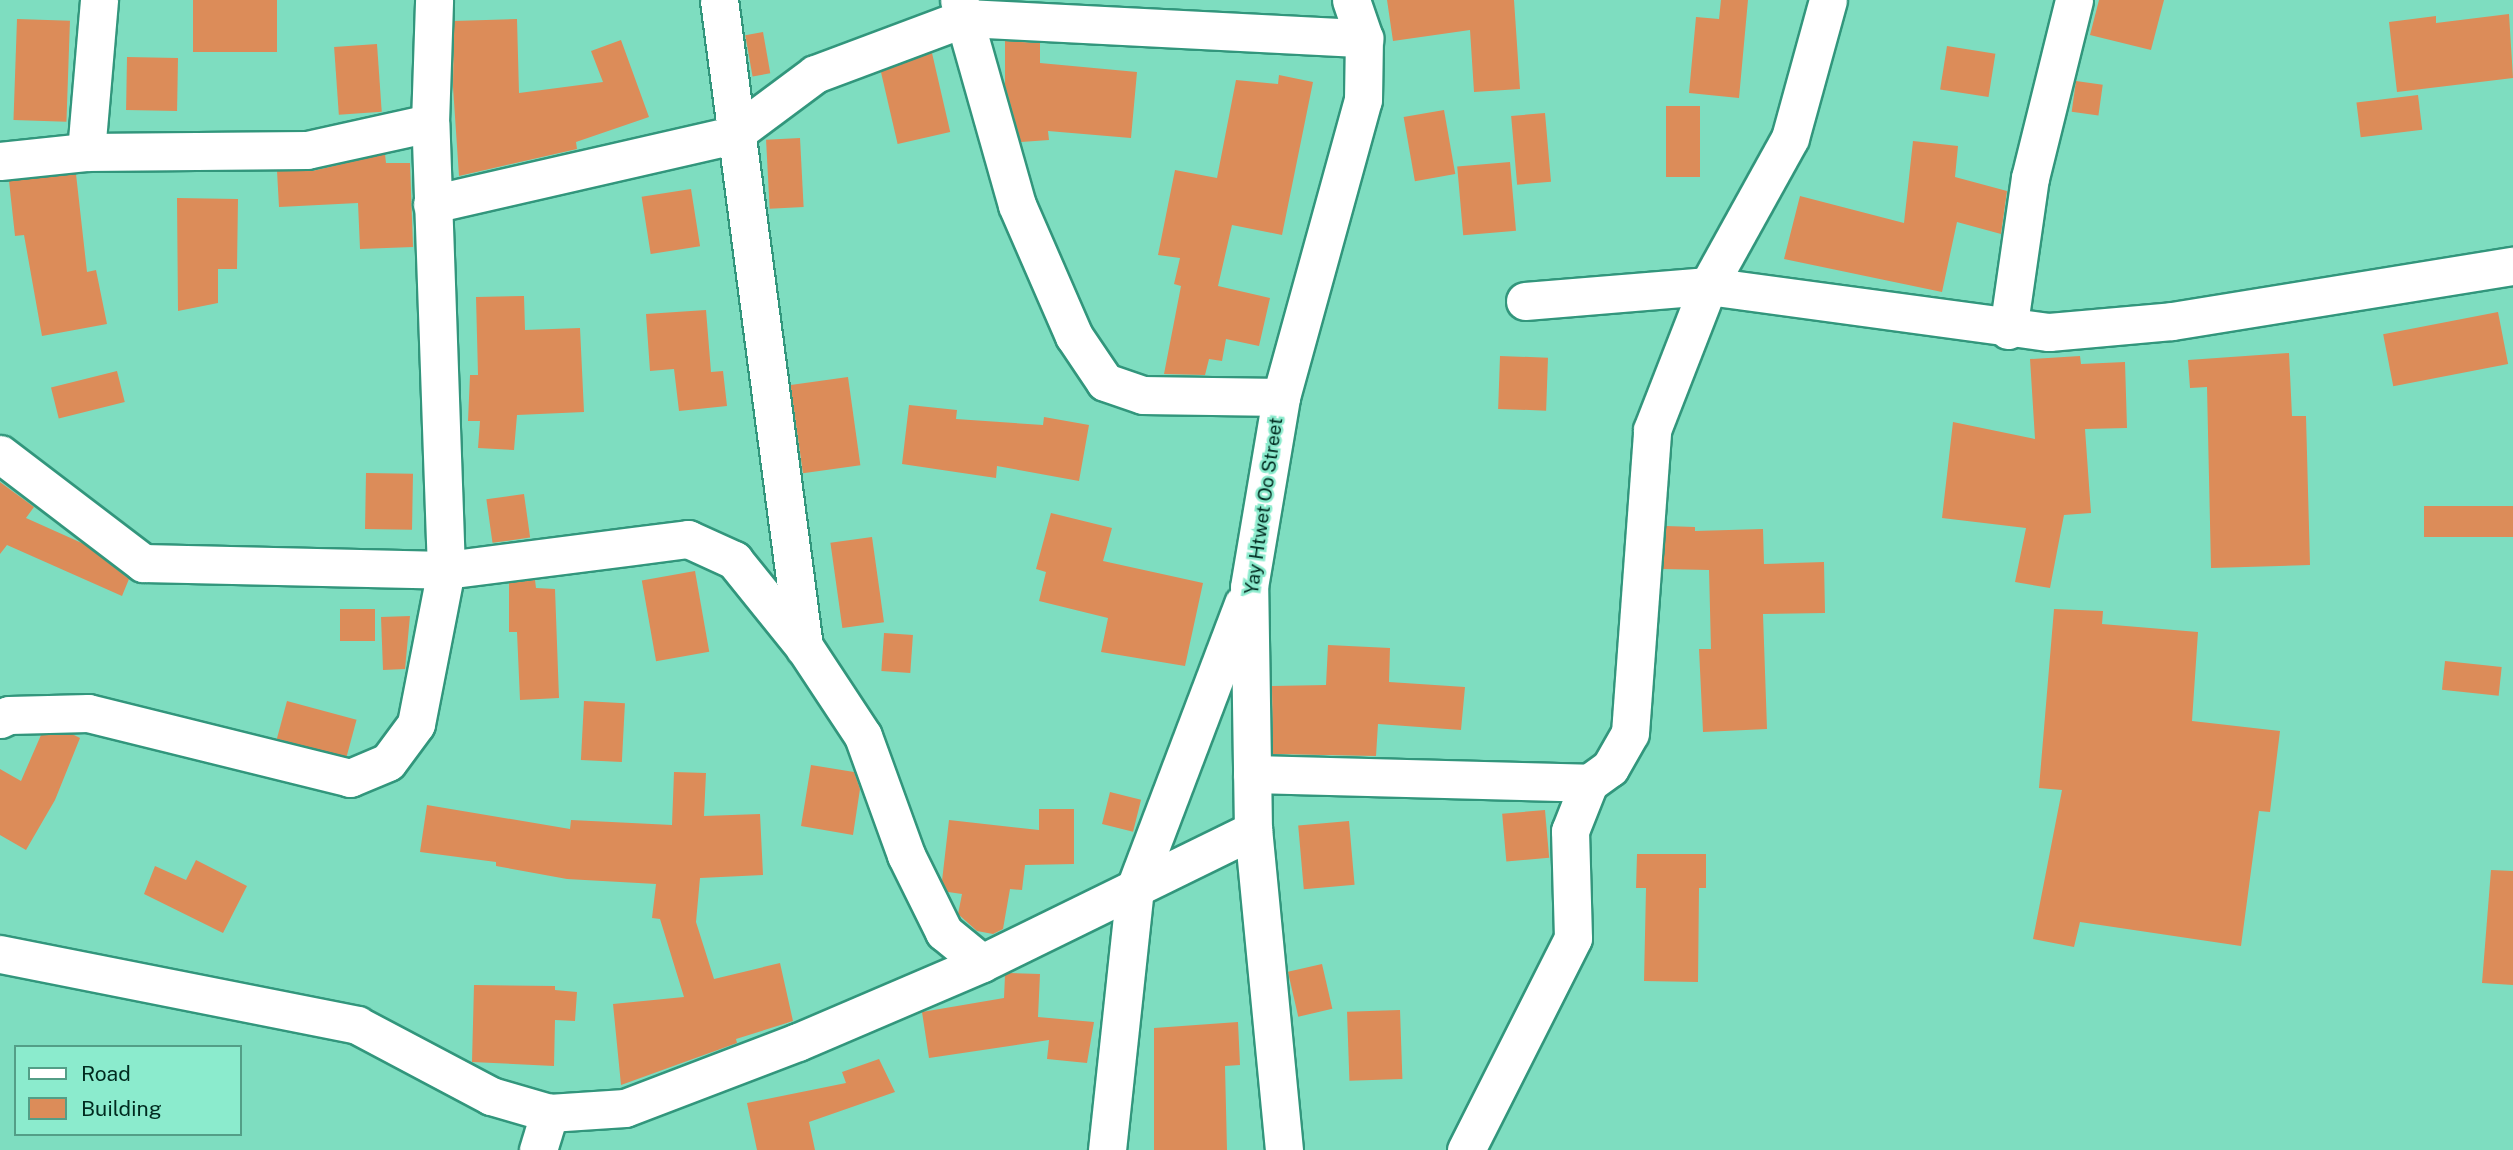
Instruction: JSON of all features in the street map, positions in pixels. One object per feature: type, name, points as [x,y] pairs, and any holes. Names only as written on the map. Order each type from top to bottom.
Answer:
[{"type":"street","points":[[86,152],[99,0]]},
{"type":"street","points":[[0,719],[9,715],[88,713],[350,778],[388,762],[416,724],[446,570],[430,123],[434,0]]},
{"type":"street","points":[[719,0],[733,135],[804,648]]},
{"type":"street","name":"Yay Htwet Oo Street","points":[[1284,1150],[1253,830],[1250,587],[1281,397],[1363,100],[1364,38],[1351,0]]},
{"type":"street","points":[[1466,1150],[1573,938],[1570,831],[1589,783],[1611,768],[1630,733],[1652,430],[1708,286],[1790,138],[1828,0]]},
{"type":"street","points":[[2008,330],[2030,178],[2074,0]]},
{"type":"street","points":[[432,204],[733,135],[816,75],[962,9],[1364,38]]},
{"type":"street","points":[[962,9],[1017,205],[1074,336],[1105,382],[1143,395],[1281,397]]},
{"type":"street","points":[[0,161],[86,152],[307,150],[430,123]]},
{"type":"street","points":[[1525,301],[1708,286],[2008,330],[2049,332],[2172,321],[2513,265]]},
{"type":"street","points":[[0,454],[144,563],[446,570],[688,539],[734,559],[804,648],[863,736],[906,855],[944,932],[982,963]]},
{"type":"street","points":[[1107,1150],[1135,888],[1250,587]]},
{"type":"street","points":[[1252,774],[1589,783]]},
{"type":"street","points":[[0,954],[357,1024],[491,1096],[550,1113],[625,1108],[798,1042],[982,963],[1253,830]]},
{"type":"street","points":[[538,1150],[550,1113]]},
{"type":"building","points":[[193,0],[277,0],[277,52],[193,52]]},
{"type":"building","points":[[1387,0],[1514,0],[1520,89],[1474,92],[1470,30],[1393,41]]},
{"type":"building","points":[[1721,0],[1748,0],[1739,98],[1689,93],[1696,17],[1719,19]]},
{"type":"building","points":[[2099,0],[2164,0],[2151,50],[2090,35]]},
{"type":"building","points":[[2509,14],[2513,78],[2397,92],[2389,22],[2436,16],[2436,23]]},
{"type":"building","points":[[17,19],[70,21],[66,122],[13,120]]},
{"type":"building","points":[[517,19],[519,93],[603,82],[591,51],[621,40],[649,117],[576,142],[577,149],[459,176],[453,87],[454,21]]},
{"type":"building","points":[[763,32],[770,73],[753,76],[745,35]]},
{"type":"building","points":[[1005,41],[1040,43],[1040,63],[1137,72],[1131,138],[1048,131],[1049,140],[1021,142],[1005,85]]},
{"type":"building","points":[[377,44],[382,112],[339,115],[334,47]]},
{"type":"building","points":[[1947,46],[1995,54],[1989,97],[1940,89]]},
{"type":"building","points":[[932,53],[950,132],[898,144],[879,65]]},
{"type":"building","points":[[127,57],[178,58],[177,111],[126,110]]},
{"type":"building","points":[[1279,75],[1313,82],[1282,235],[1232,225],[1218,286],[1270,298],[1259,346],[1226,339],[1222,361],[1209,359],[1205,375],[1164,374],[1181,286],[1174,284],[1180,258],[1158,255],[1175,170],[1217,178],[1236,80],[1278,84]]},
{"type":"building","points":[[2076,81],[2103,85],[2098,115],[2072,112]]},
{"type":"building","points":[[2418,95],[2422,130],[2361,137],[2356,103]]},
{"type":"building","points":[[1666,106],[1700,106],[1700,177],[1666,177]]},
{"type":"building","points":[[1444,110],[1455,174],[1415,181],[1404,117]]},
{"type":"building","points":[[1545,113],[1551,182],[1517,185],[1511,116]]},
{"type":"building","points":[[800,138],[804,207],[770,209],[766,140]]},
{"type":"building","points":[[1913,141],[1958,146],[1955,177],[2007,191],[2001,234],[1957,222],[1942,292],[1784,259],[1800,196],[1904,223]]},
{"type":"building","points":[[385,154],[386,163],[410,163],[413,247],[360,249],[358,203],[279,207],[277,171],[312,171]]},
{"type":"building","points":[[1510,162],[1516,231],[1463,235],[1457,167]]},
{"type":"building","points":[[76,174],[87,272],[96,270],[107,324],[42,336],[24,235],[15,236],[9,181]]},
{"type":"building","points":[[691,189],[700,246],[651,254],[642,197]]},
{"type":"building","points":[[177,198],[238,199],[237,269],[218,269],[218,303],[178,311]]},
{"type":"building","points":[[524,296],[525,330],[580,328],[584,412],[517,415],[514,450],[478,448],[480,421],[468,421],[470,375],[478,375],[476,297]]},
{"type":"building","points":[[706,310],[711,372],[723,371],[727,406],[679,411],[674,369],[650,371],[646,314]]},
{"type":"building","points":[[2498,312],[2508,364],[2393,386],[2383,334]]},
{"type":"building","points":[[2289,353],[2292,416],[2306,416],[2310,565],[2211,568],[2207,387],[2190,388],[2188,360]]},
{"type":"building","points":[[1500,356],[1548,358],[1546,411],[1498,409]]},
{"type":"building","points":[[2080,356],[2081,364],[2125,362],[2127,428],[2085,429],[2091,513],[2064,515],[2050,588],[2015,582],[2026,528],[1942,518],[1953,422],[2035,439],[2030,359]]},
{"type":"building","points":[[117,371],[125,402],[59,419],[51,387]]},
{"type":"building","points":[[848,377],[860,465],[803,473],[791,385]]},
{"type":"building","points":[[909,405],[957,410],[956,419],[1043,425],[1044,417],[1089,425],[1079,481],[997,466],[996,478],[902,464]]},
{"type":"building","points":[[366,473],[413,474],[412,530],[365,529]]},
{"type":"building","points":[[0,482],[34,507],[26,518],[84,544],[129,579],[122,596],[7,545],[0,554]]},
{"type":"building","points":[[524,494],[530,538],[492,543],[486,499]]},
{"type":"building","points":[[2424,506],[2513,506],[2513,537],[2424,537]]},
{"type":"building","points":[[1051,513],[1112,528],[1103,561],[1203,583],[1185,666],[1101,652],[1108,618],[1039,601],[1046,572],[1036,569]]},
{"type":"building","points":[[1666,526],[1695,527],[1695,531],[1763,529],[1764,564],[1824,562],[1825,613],[1763,614],[1767,729],[1703,732],[1699,649],[1711,649],[1709,570],[1663,569]]},
{"type":"building","points":[[872,537],[884,622],[842,628],[830,543]]},
{"type":"building","points":[[695,571],[709,652],[656,661],[642,580]]},
{"type":"building","points":[[535,580],[536,588],[555,589],[559,698],[520,700],[517,632],[509,632],[509,583]]},
{"type":"building","points":[[340,609],[375,609],[375,641],[340,641]]},
{"type":"building","points":[[2054,609],[2103,611],[2102,624],[2198,632],[2192,721],[2280,731],[2270,812],[2259,811],[2241,946],[2080,922],[2074,947],[2033,939],[2062,790],[2039,788]]},
{"type":"building","points":[[410,616],[405,669],[383,670],[381,617]]},
{"type":"building","points":[[884,633],[913,635],[910,673],[881,671]]},
{"type":"building","points":[[1328,645],[1390,648],[1389,682],[1465,687],[1461,730],[1378,724],[1376,756],[1273,754],[1272,686],[1326,685]]},
{"type":"building","points":[[2445,661],[2502,667],[2499,696],[2442,690]]},
{"type":"building","points":[[287,701],[357,720],[346,757],[277,739]]},
{"type":"building","points":[[584,701],[625,703],[622,762],[581,760]]},
{"type":"building","points":[[72,734],[80,738],[55,800],[26,850],[0,835],[0,769],[21,781],[41,735]]},
{"type":"building","points":[[811,765],[854,772],[860,789],[853,835],[801,826]]},
{"type":"building","points":[[674,772],[706,773],[704,816],[760,814],[763,875],[700,878],[696,922],[714,979],[780,963],[793,1021],[736,1039],[737,1043],[621,1085],[613,1004],[684,997],[660,919],[652,918],[656,884],[567,879],[496,866],[496,862],[420,852],[427,805],[570,829],[571,820],[672,825]]},
{"type":"building","points":[[1110,792],[1141,800],[1133,832],[1102,824]]},
{"type":"building","points":[[1039,809],[1074,809],[1074,864],[1025,865],[1022,890],[1010,889],[1003,929],[993,934],[977,931],[958,914],[962,894],[948,892],[942,881],[949,820],[1039,830]]},
{"type":"building","points":[[1545,810],[1549,858],[1506,862],[1502,814]]},
{"type":"building","points":[[1349,821],[1355,885],[1304,889],[1298,825]]},
{"type":"building","points":[[1637,854],[1706,854],[1706,888],[1699,888],[1698,982],[1644,981],[1646,888],[1636,888]]},
{"type":"building","points":[[196,860],[247,886],[223,933],[144,894],[155,866],[186,880]]},
{"type":"building","points":[[2491,870],[2513,871],[2513,985],[2482,983]]},
{"type":"building","points":[[1322,964],[1332,1009],[1298,1017],[1288,972]]},
{"type":"building","points":[[1040,974],[1038,1017],[1094,1022],[1087,1063],[1047,1059],[1049,1040],[929,1058],[922,1012],[1004,998],[1005,975]]},
{"type":"building","points":[[474,985],[555,986],[555,990],[577,992],[575,1021],[555,1020],[554,1066],[472,1062]]},
{"type":"building","points":[[1400,1010],[1402,1079],[1349,1081],[1347,1012]]},
{"type":"building","points":[[1238,1022],[1240,1065],[1225,1066],[1227,1150],[1154,1150],[1154,1028]]},
{"type":"building","points":[[879,1059],[895,1092],[809,1122],[815,1150],[757,1150],[747,1103],[846,1083],[842,1072]]}]
